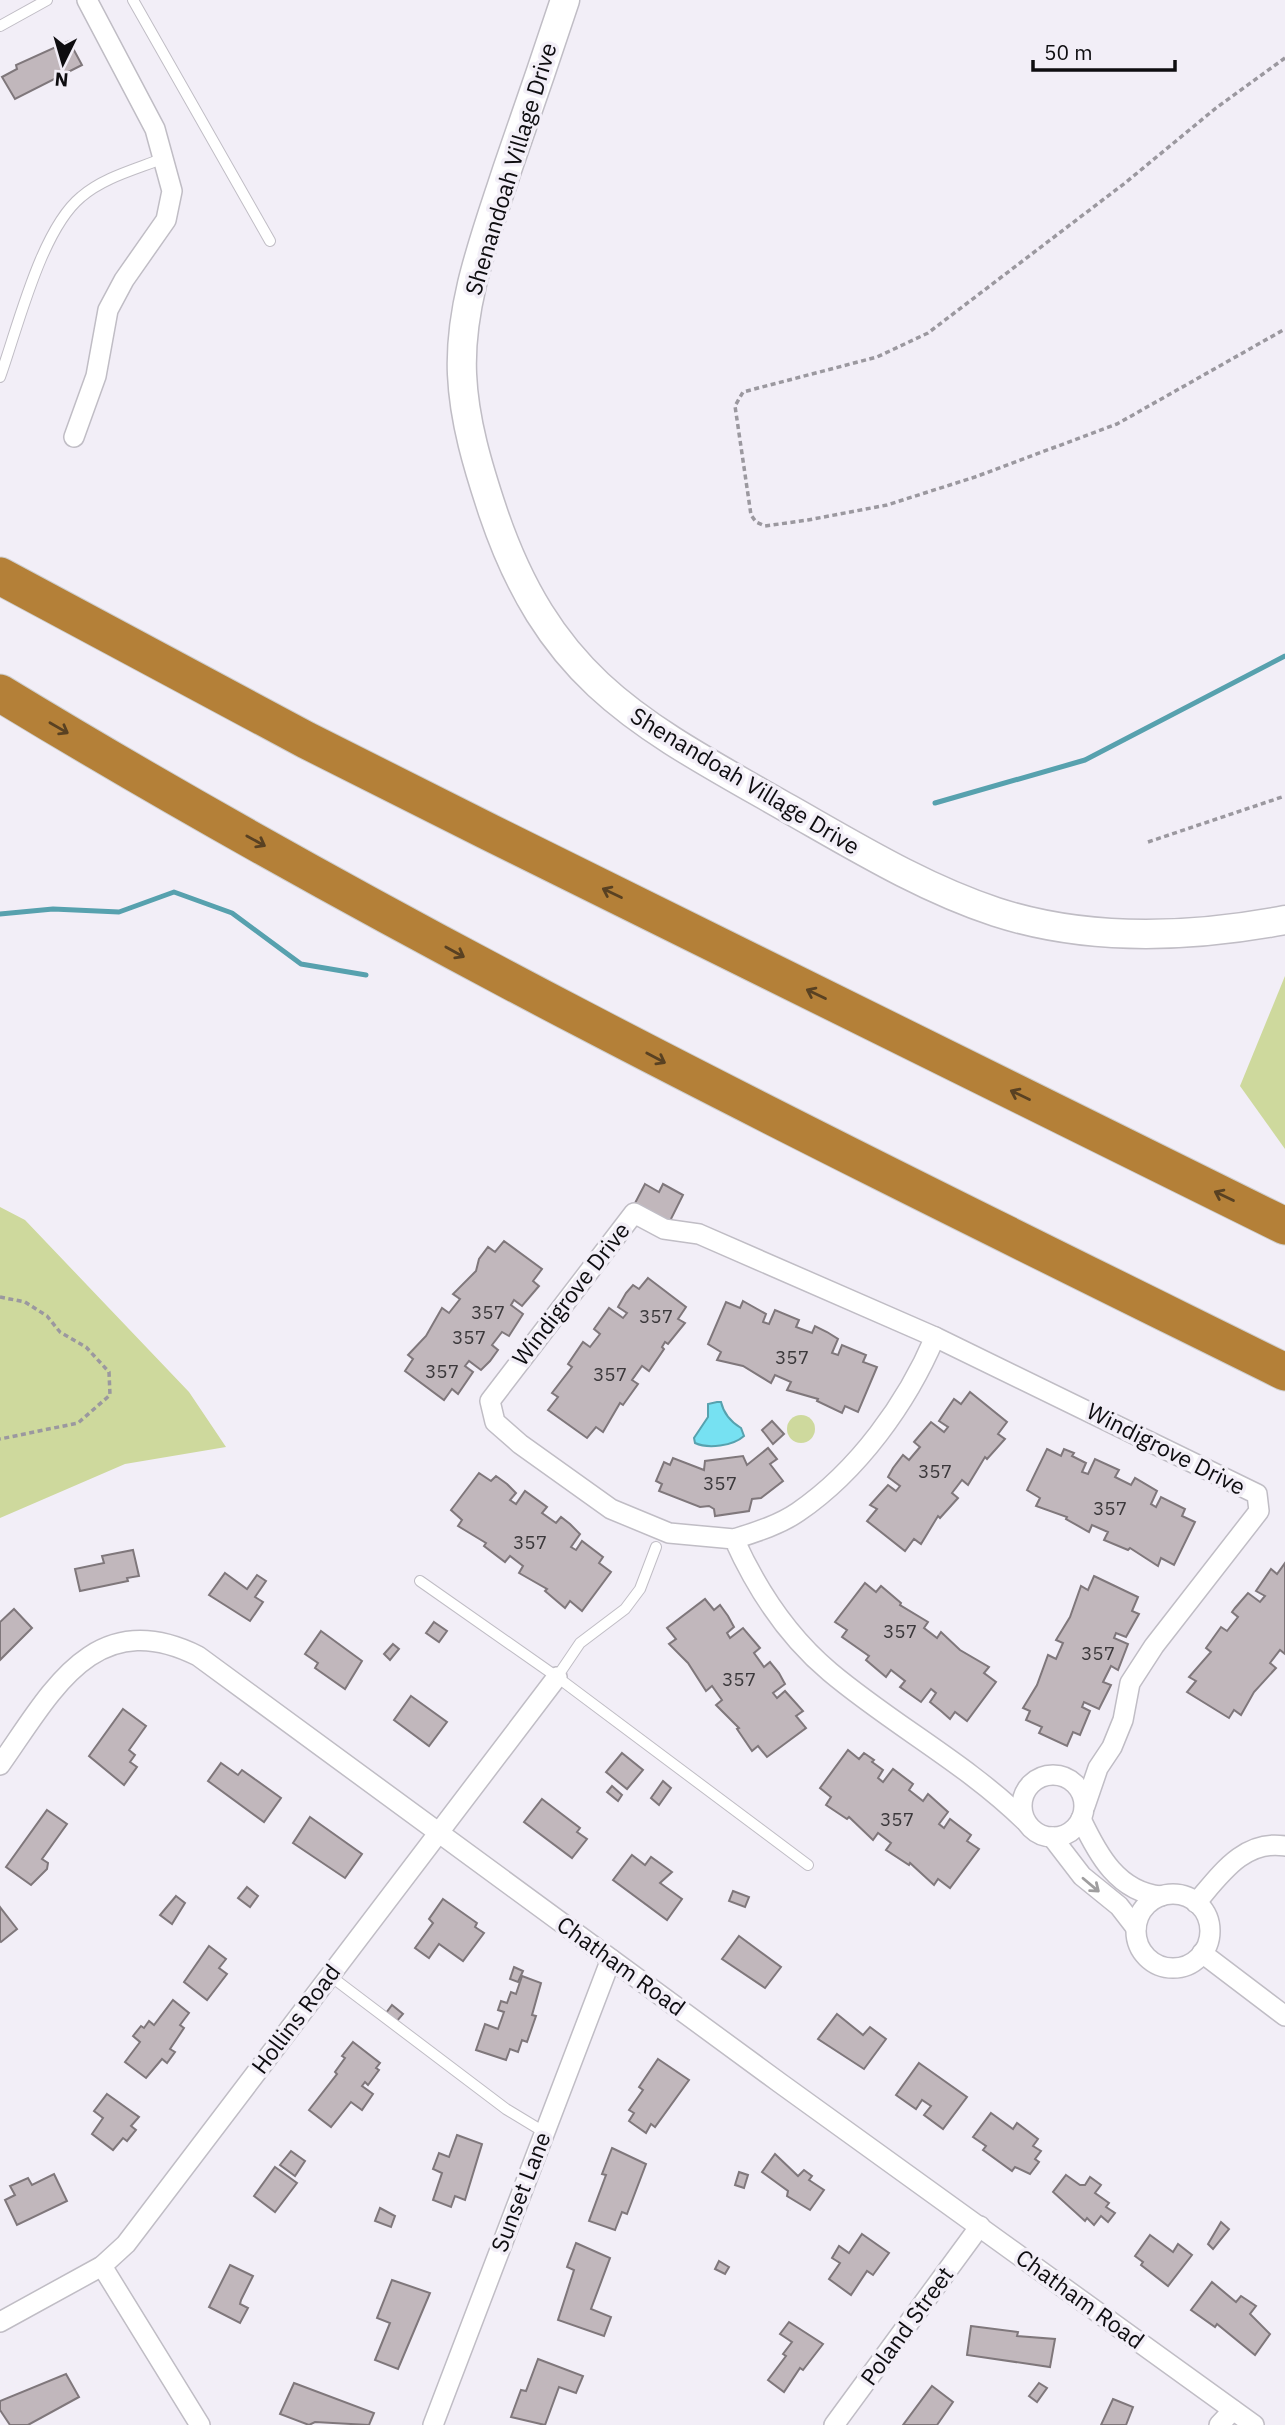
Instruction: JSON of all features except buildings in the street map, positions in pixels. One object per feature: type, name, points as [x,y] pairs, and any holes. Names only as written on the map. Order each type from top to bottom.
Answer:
[{"type":"highway","points":[[0,576],[306,740],[1285,1226]]},
{"type":"highway","points":[[0,693],[248,836],[538,997],[862,1163],[1285,1372]]},
{"type":"street","points":[[74,437],[96,376],[108,310],[124,280],[166,220],[172,191],[165,158],[144,108],[88,0]]},
{"type":"street","name":"Shenandoah Village Drive","points":[[565,0],[484,240],[466,316],[462,373],[471,437],[496,523],[532,603],[570,659],[630,713],[681,748],[882,862],[966,901],[1034,922],[1108,934],[1184,932],[1285,920]]},
{"type":"street","name":"Windigrove Drive","points":[[935,1337],[918,1378],[848,1470],[797,1513],[764,1529],[734,1539],[669,1533],[611,1509],[495,1422],[491,1401],[634,1213],[664,1229],[699,1234],[935,1337],[1257,1494],[1259,1511],[1154,1646],[1130,1684],[1123,1720],[1112,1747],[1098,1768],[1083,1812]]},
{"type":"street","points":[[734,1539],[753,1581],[776,1614],[829,1671],[993,1791],[1038,1834],[1052,1837],[1065,1835],[1083,1812]]},
{"type":"street","name":"Chatham Road","points":[[0,1765],[62,1677],[79,1661],[118,1643],[162,1642],[198,1656],[1254,2425]]},
{"type":"street","name":"Hollins Road","points":[[0,2322],[102,2266],[126,2244],[557,1676]]},
{"type":"street","points":[[993,1791],[1028,1787],[1042,1776],[1067,1777],[1098,1768]]},
{"type":"street","points":[[1052,1837],[1082,1877],[1119,1906],[1136,1928],[1142,1950],[1160,1965],[1183,1966],[1202,1953],[1210,1926],[1196,1903],[1185,1896],[1144,1895],[1121,1880],[1097,1853],[1083,1812],[1079,1788],[1067,1777]]},
{"type":"street","points":[[1025,1821],[1023,1804],[1028,1787]]},
{"type":"street","points":[[1196,1903],[1243,1854],[1272,1844],[1285,1846]]},
{"type":"street","points":[[1136,1928],[1144,1908],[1161,1896]]},
{"type":"street","points":[[1202,1953],[1285,2016]]},
{"type":"street","name":"Sunset Lane","points":[[433,2425],[611,1959]]},
{"type":"street","name":"Poland Street","points":[[834,2425],[980,2226]]},
{"type":"street","points":[[102,2266],[200,2425]]},
{"type":"street","points":[[1219,2425],[1233,2410]]},
{"type":"lane","points":[[0,26],[47,0]]},
{"type":"lane","points":[[133,0],[271,241]]},
{"type":"lane","points":[[0,377],[41,261],[66,212],[100,184],[165,158]]},
{"type":"lane","points":[[557,1676],[580,1643],[625,1609],[640,1590],[656,1547]]},
{"type":"lane","points":[[420,1581],[557,1676],[808,1865]]},
{"type":"lane","points":[[329,1975],[506,2109],[544,2132]]},
{"type":"path","points":[[1285,58],[1216,108],[1125,183],[928,333],[877,357],[743,392],[735,406],[751,515],[765,526],[808,520],[887,505],[975,477],[1117,424],[1285,329]]},
{"type":"path","points":[[1148,842],[1285,796]]},
{"type":"path","points":[[0,1297],[25,1302],[47,1316],[60,1332],[86,1347],[109,1372],[110,1395],[78,1423],[0,1439]]},
{"type":"green space","points":[[1285,976],[1285,1149],[1240,1086]]},
{"type":"green space","points":[[0,1207],[25,1220],[189,1392],[226,1447],[125,1464],[0,1518]]},
{"type":"green space","points":[[801,1415],[811,1419],[815,1429],[811,1439],[801,1443],[791,1439],[787,1429],[791,1419]]},
{"type":"water","points":[[721,1402],[726,1414],[741,1428],[744,1436],[720,1446],[695,1443],[694,1438],[708,1417],[708,1404]]},
{"type":"waterway","points":[[935,803],[1085,760],[1285,656]]},
{"type":"waterway","points":[[0,914],[53,909],[119,912],[174,892],[232,913],[301,964],[366,975]]}]
